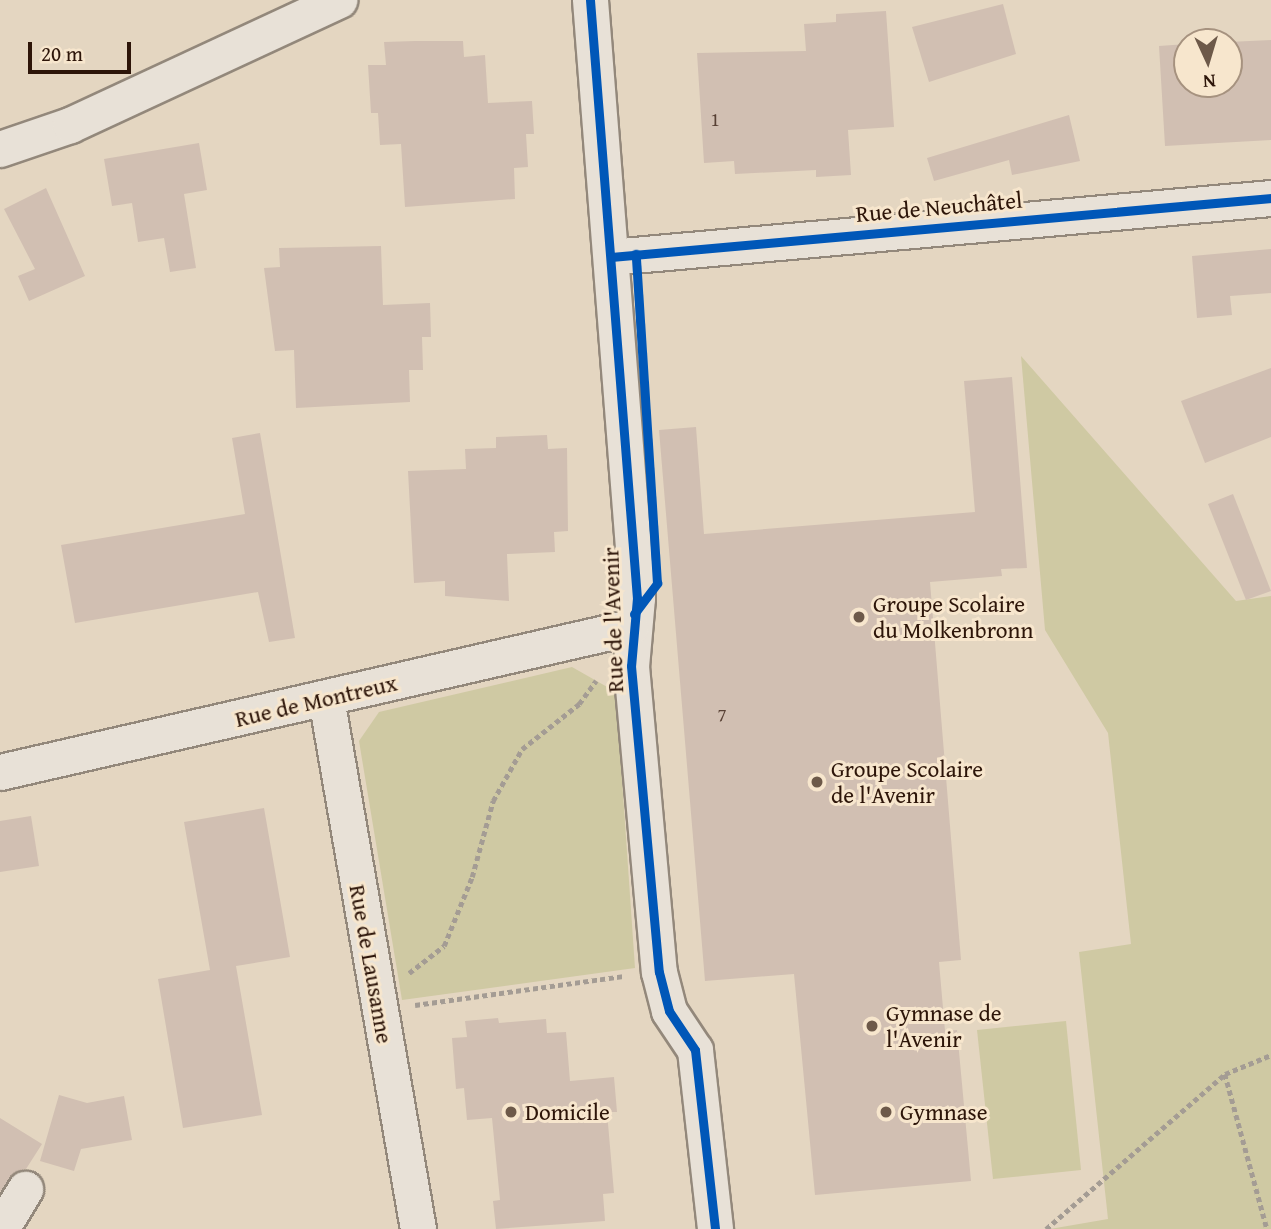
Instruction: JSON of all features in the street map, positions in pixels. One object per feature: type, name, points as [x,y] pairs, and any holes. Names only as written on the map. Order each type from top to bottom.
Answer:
[{"type":"street","name":"Rue de l'Avenir","points":[[590,0],[636,598],[618,632],[659,972],[669,1012],[695,1050],[715,1229]]},
{"type":"street","points":[[0,149],[70,125],[318,4]]},
{"type":"street","name":"Rue de Neuchâtel","points":[[611,257],[1271,198]]},
{"type":"street","name":"Rue de Montreux","points":[[0,772],[618,632]]},
{"type":"street","name":"Rue de Lausanne","points":[[326,698],[418,1229]]},
{"type":"street","points":[[1,1229],[25,1189]]},
{"type":"path","points":[[618,632],[595,686],[522,749],[493,802],[472,877],[444,946],[414,972],[374,985],[397,1007],[659,972]]},
{"type":"path","points":[[1046,1229],[1224,1074],[1271,1055]]},
{"type":"path","points":[[1224,1074],[1266,1229]]},
{"type":"shaded area","points":[[1021,356],[1236,601],[1271,596],[1271,1229],[1050,1229],[1108,1219],[1079,952],[1131,944],[1108,733],[1045,630]]},
{"type":"shaded area","points":[[572,667],[616,692],[635,968],[402,1000],[359,741],[379,712]]},
{"type":"shaded area","points":[[1066,1021],[1081,1170],[993,1179],[977,1030]]},
{"type":"building","points":[[1003,4],[1016,54],[929,82],[912,27]]},
{"type":"building","points":[[886,11],[894,127],[848,130],[851,175],[816,177],[816,170],[735,174],[734,161],[704,163],[697,53],[806,51],[804,24],[836,22],[836,14]]},
{"type":"building","points":[[1271,40],[1271,140],[1165,146],[1159,46],[1173,45],[1173,98],[1243,98],[1243,41]]},
{"type":"building","points":[[463,41],[464,57],[485,55],[488,103],[532,101],[534,134],[526,134],[528,167],[514,168],[515,199],[405,207],[401,144],[380,145],[378,113],[371,113],[368,65],[386,65],[384,42]]},
{"type":"building","points":[[1069,115],[1080,161],[1012,175],[1009,160],[934,181],[927,158]]},
{"type":"building","points":[[199,143],[207,190],[184,194],[196,268],[170,272],[164,238],[138,242],[132,203],[112,206],[104,159]]},
{"type":"building","points":[[46,188],[85,276],[29,301],[18,276],[35,269],[4,209]]},
{"type":"building","points":[[381,246],[383,305],[430,303],[431,337],[422,337],[423,370],[409,370],[410,402],[296,408],[294,350],[275,351],[264,268],[280,267],[279,248]]},
{"type":"building","points":[[1271,249],[1271,293],[1230,296],[1232,315],[1197,318],[1192,256]]},
{"type":"building","points":[[1271,368],[1271,437],[1205,463],[1181,401]]},
{"type":"building","points":[[1012,377],[1027,568],[1001,569],[1002,576],[930,582],[961,960],[939,962],[945,1031],[957,1030],[971,1181],[815,1195],[794,974],[705,981],[659,430],[696,427],[704,534],[975,512],[964,381]]},
{"type":"building","points":[[260,433],[295,638],[269,642],[258,592],[75,623],[61,545],[245,514],[232,438]]},
{"type":"building","points":[[547,435],[548,449],[567,448],[568,531],[554,532],[555,552],[507,554],[509,601],[445,596],[445,581],[414,583],[408,471],[466,469],[465,449],[496,448],[496,437]]},
{"type":"building","points":[[1233,494],[1271,591],[1246,600],[1208,504]]},
{"type":"building","points":[[264,808],[290,957],[236,966],[262,1115],[183,1128],[158,979],[210,970],[184,822]]},
{"type":"building","points":[[31,816],[39,866],[0,872],[0,821]]},
{"type":"building","points":[[498,1018],[499,1023],[546,1019],[547,1033],[566,1032],[570,1081],[614,1077],[617,1112],[607,1112],[614,1193],[603,1194],[605,1221],[496,1229],[493,1201],[500,1200],[492,1118],[467,1120],[464,1088],[456,1089],[452,1038],[467,1037],[465,1021]]},
{"type":"building","points":[[59,1095],[87,1103],[124,1096],[132,1140],[81,1149],[74,1171],[40,1161]]},
{"type":"building","points":[[0,1118],[42,1144],[26,1169],[15,1172],[0,1192]]},
{"type":"cycle path","points":[[590,0],[637,598],[631,666],[659,972],[669,1011],[695,1050],[715,1229]]},
{"type":"cycle path","points":[[611,257],[1271,198]]},
{"type":"cycle path","points":[[634,614],[657,583],[636,254]]},
{"type":"place","name":"Groupe Scolaire du Molkenbronn","points":[[859,617]]},
{"type":"place","name":"Groupe Scolaire de l'Avenir","points":[[817,782]]},
{"type":"place","name":"Gymnase de l'Avenir","points":[[872,1026]]},
{"type":"place","name":"Domicile","points":[[511,1112]]},
{"type":"place","name":"Gymnase","points":[[886,1112]]}]
